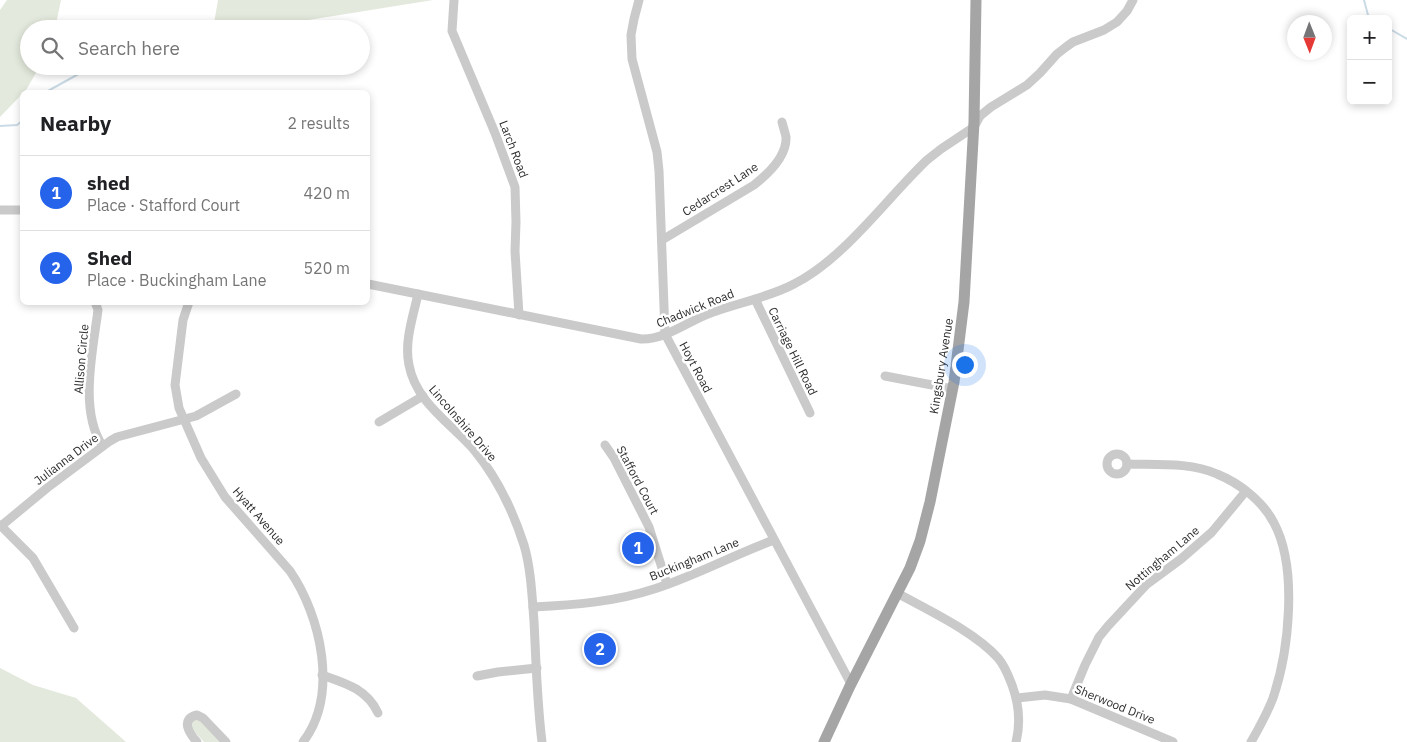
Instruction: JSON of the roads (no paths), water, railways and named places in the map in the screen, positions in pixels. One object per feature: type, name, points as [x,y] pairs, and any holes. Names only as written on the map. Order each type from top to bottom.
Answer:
[{"type":"main road","name":"Kingsbury Avenue","points":[[824,742],[850,684],[910,568],[924,526],[953,389],[964,302],[974,127],[976,0]]},
{"type":"street","name":"Larch Road","points":[[454,0],[452,31],[515,186],[515,251],[519,315]]},
{"type":"street","name":"Hoyt Road","points":[[639,0],[631,35],[632,59],[657,152],[665,334],[850,684]]},
{"type":"street","name":"Chadwick Road","points":[[370,284],[641,339],[651,339],[665,334],[708,314],[794,284],[824,265],[846,245],[927,160],[974,127],[980,116],[1027,84],[1073,42],[1104,30],[1117,22],[1127,11],[1133,0]]},
{"type":"street","name":"Cedarcrest Lane","points":[[662,240],[747,189],[766,174],[777,162],[784,148],[786,137],[782,122]]},
{"type":"street","points":[[0,210],[20,210]]},
{"type":"street","name":"Lincolnshire Drive","points":[[418,294],[409,334],[408,354],[411,375],[422,396],[476,452],[496,480],[524,548],[529,568],[533,607],[542,742]]},
{"type":"street","name":"Carriage Hill Road","points":[[755,299],[810,414]]},
{"type":"street","name":"Allison Circle","points":[[97,305],[98,310],[89,388],[94,428],[96,436],[102,445]]},
{"type":"street","name":"Hyatt Avenue","points":[[188,305],[183,320],[175,385],[183,419],[200,458],[224,497],[298,582],[320,638],[322,675],[319,715],[303,742]]},
{"type":"street","points":[[885,376],[953,389]]},
{"type":"street","name":"Julianna Drive","points":[[0,526],[102,445],[117,437],[196,416],[236,394]]},
{"type":"street","points":[[379,422],[422,396]]},
{"type":"street","name":"Stafford Court","points":[[605,445],[614,458],[649,527],[668,584]]},
{"type":"street","points":[[1127,464],[1188,467],[1208,470],[1227,478],[1246,491],[1259,503],[1274,523],[1284,554],[1288,590],[1286,638],[1279,675],[1266,714],[1250,742]]},
{"type":"street","name":"Nottingham Lane","points":[[1071,699],[1085,665],[1108,626],[1147,584],[1181,560],[1207,537],[1246,491]]},
{"type":"street","points":[[0,526],[33,558],[74,628]]},
{"type":"street","name":"Buckingham Lane","points":[[533,607],[565,606],[613,599],[653,590],[703,571],[774,540]]},
{"type":"street","points":[[897,593],[972,636],[988,648],[1005,669],[1017,698],[1019,721],[1016,742]]},
{"type":"street","points":[[477,676],[537,668]]},
{"type":"street","points":[[322,675],[354,687],[366,695],[378,713]]},
{"type":"street","name":"Sherwood Drive","points":[[1017,698],[1044,695],[1071,699],[1173,742]]},
{"type":"street","points":[[197,742],[187,727],[191,716],[197,715],[203,718],[226,742]]},
{"type":"street","points":[[1149,742],[1152,733]]},
{"type":"waterway","points":[[1364,0],[1368,15]]},
{"type":"waterway","points":[[1392,30],[1407,39]]},
{"type":"waterway","points":[[50,90],[77,75]]},
{"type":"waterway","points":[[0,126],[17,125],[20,123]]},
{"type":"place","name":"shed","points":[[638,548]]},
{"type":"place","name":"Shed","points":[[600,649]]}]
